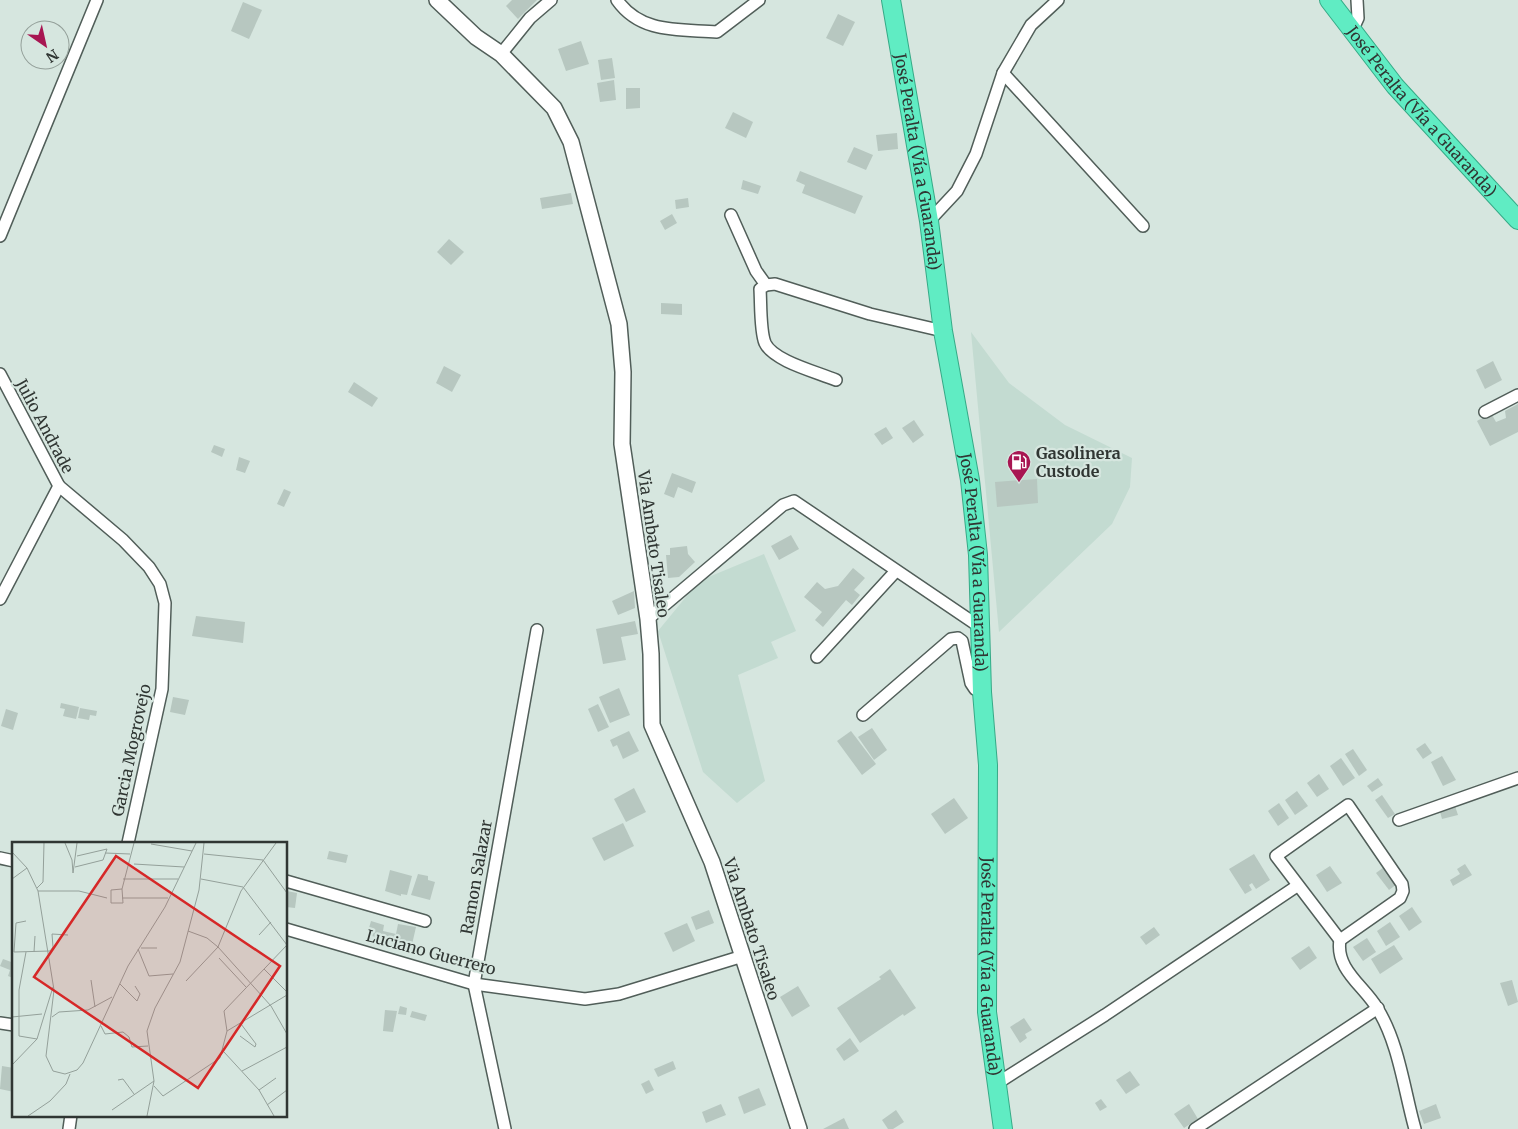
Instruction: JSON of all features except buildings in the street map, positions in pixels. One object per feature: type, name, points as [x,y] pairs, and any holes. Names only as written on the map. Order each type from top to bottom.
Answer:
[{"type":"highway","name":"José Peralta (Vía a Guaranda)","points":[[891,0],[929,220],[943,331],[970,480],[978,555],[982,692],[988,765],[987,1012],[1003,1129]]},
{"type":"highway","name":"José Peralta (Vía a Guaranda)","points":[[1329,0],[1396,86],[1518,220]]},
{"type":"main road","name":"Via Ambato Tisaleo","points":[[437,0],[476,37],[501,54],[554,108],[571,142],[619,324],[623,372],[622,444],[648,619],[651,654],[652,725],[712,862],[799,1129]]},
{"type":"street","points":[[0,236],[97,0]]},
{"type":"street","points":[[501,54],[530,18],[551,0]]},
{"type":"street","points":[[616,0],[626,14],[654,28],[717,32],[759,0]]},
{"type":"street","points":[[929,220],[957,191],[976,154],[1003,73],[1031,25],[1058,0]]},
{"type":"street","points":[[1352,31],[1358,18],[1357,0]]},
{"type":"street","points":[[1003,73],[1143,226]]},
{"type":"street","points":[[731,215],[756,271],[766,285]]},
{"type":"street","points":[[836,380],[777,357],[769,350],[764,341],[760,289],[766,285],[775,284],[870,314],[943,331]]},
{"type":"street","name":"Julio Andrade","points":[[0,374],[59,486],[1,595]]},
{"type":"street","points":[[1485,412],[1518,395]]},
{"type":"street","name":"Garcia Mogrovejo","points":[[59,486],[123,540],[149,567],[160,584],[165,603],[162,689],[128,842]]},
{"type":"street","points":[[648,619],[783,505],[794,501],[895,572],[980,628]]},
{"type":"street","points":[[817,657],[895,572]]},
{"type":"street","name":"Ramon Salazar","points":[[505,1129],[474,984],[537,630]]},
{"type":"street","points":[[863,715],[951,639],[958,638],[962,642],[971,683],[975,689],[982,692]]},
{"type":"street","points":[[1399,820],[1518,778]]},
{"type":"street","points":[[1340,940],[1400,898],[1403,891],[1402,884],[1348,805],[1276,856],[1340,940],[1341,960],[1378,1008],[1393,1047],[1415,1129]]},
{"type":"street","points":[[288,882],[425,921]]},
{"type":"street","points":[[996,1084],[1105,1015],[1297,886]]},
{"type":"street","name":"Luciano Guerrero","points":[[288,930],[474,984],[585,999],[619,994],[743,956]]},
{"type":"street","points":[[1195,1129],[1378,1008]]},
{"type":"street","points":[[69,1129],[71,1116]]},
{"type":"shaded area","points":[[971,332],[1009,383],[1065,425],[1132,458],[1130,487],[1112,524],[999,632]]},
{"type":"shaded area","points":[[764,554],[796,631],[771,642],[778,658],[738,675],[765,781],[737,803],[703,772],[658,631],[699,581]]},
{"type":"place","name":"Gasolinera Custode","points":[[1019,483]]}]
